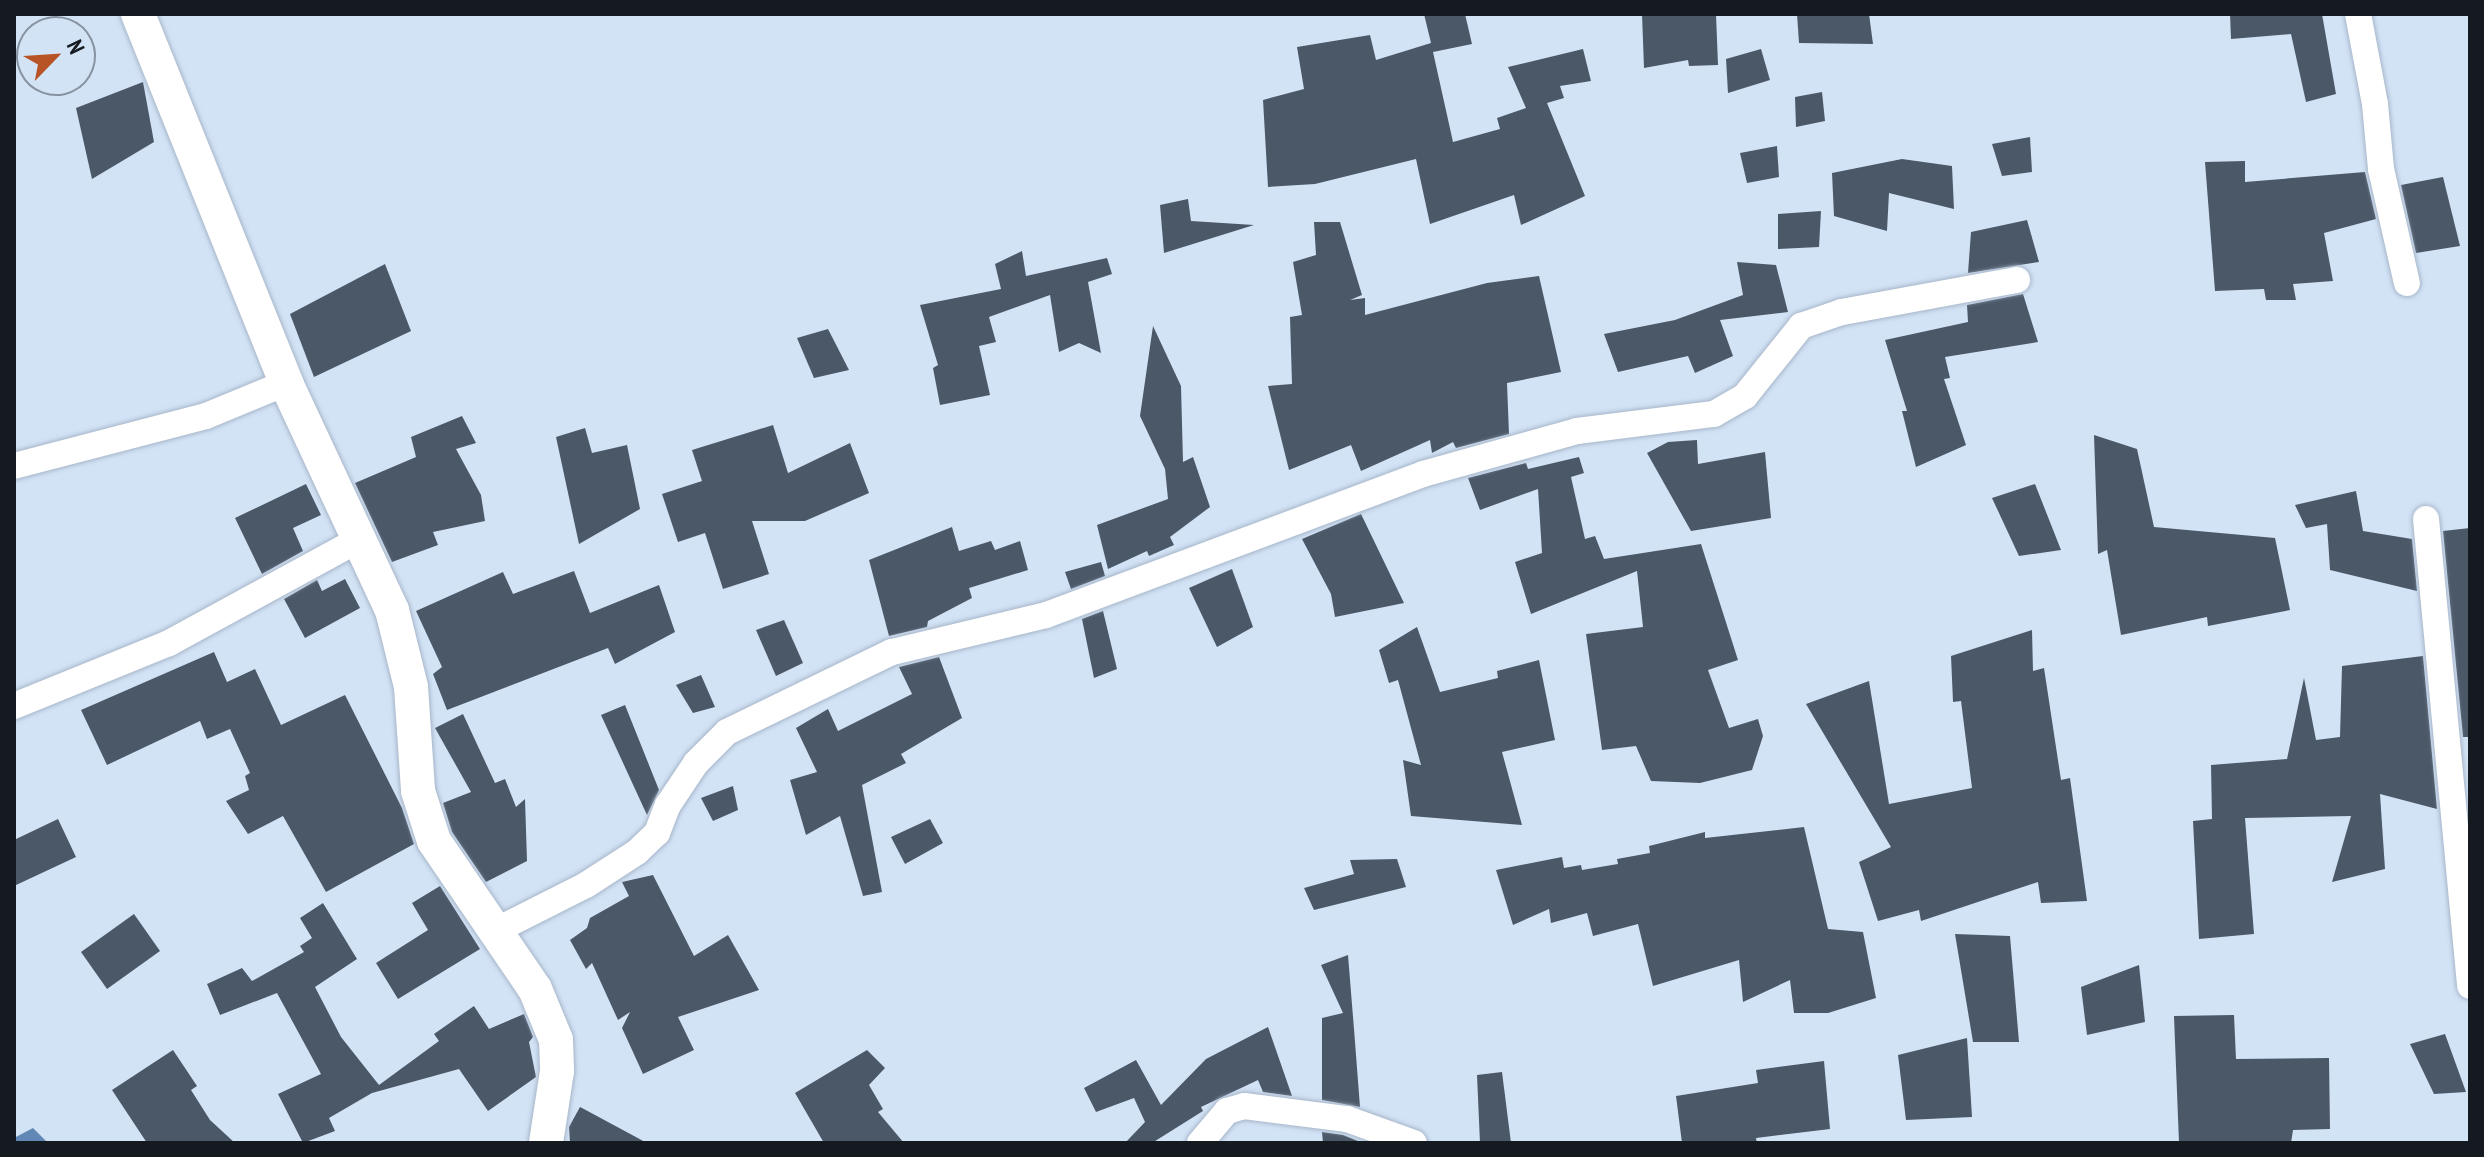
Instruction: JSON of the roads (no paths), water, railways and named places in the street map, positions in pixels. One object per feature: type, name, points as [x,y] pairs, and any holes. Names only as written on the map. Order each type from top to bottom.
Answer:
[{"type":"street","points":[[138,14],[286,383],[356,541],[392,610],[411,687],[418,791],[434,841],[535,989],[556,1040],[557,1071],[546,1143]]},
{"type":"street","points":[[2358,14],[2375,104],[2381,169],[2407,283]]},
{"type":"street","points":[[495,931],[586,885],[637,852],[657,833],[696,763],[727,732],[892,652],[1046,615],[1423,474],[1577,431],[1714,414],[1745,396],[1801,326],[1842,312],[2017,280]]},
{"type":"street","points":[[14,466],[206,416],[286,383]]},
{"type":"street","points":[[2426,519],[2470,986]]},
{"type":"street","points":[[14,706],[169,643],[356,541]]},
{"type":"street","points":[[1200,1143],[1227,1111],[1244,1106],[1347,1119],[1414,1143]]},
{"type":"water","points":[[33,1128],[48,1143],[14,1143],[14,1138]]}]
